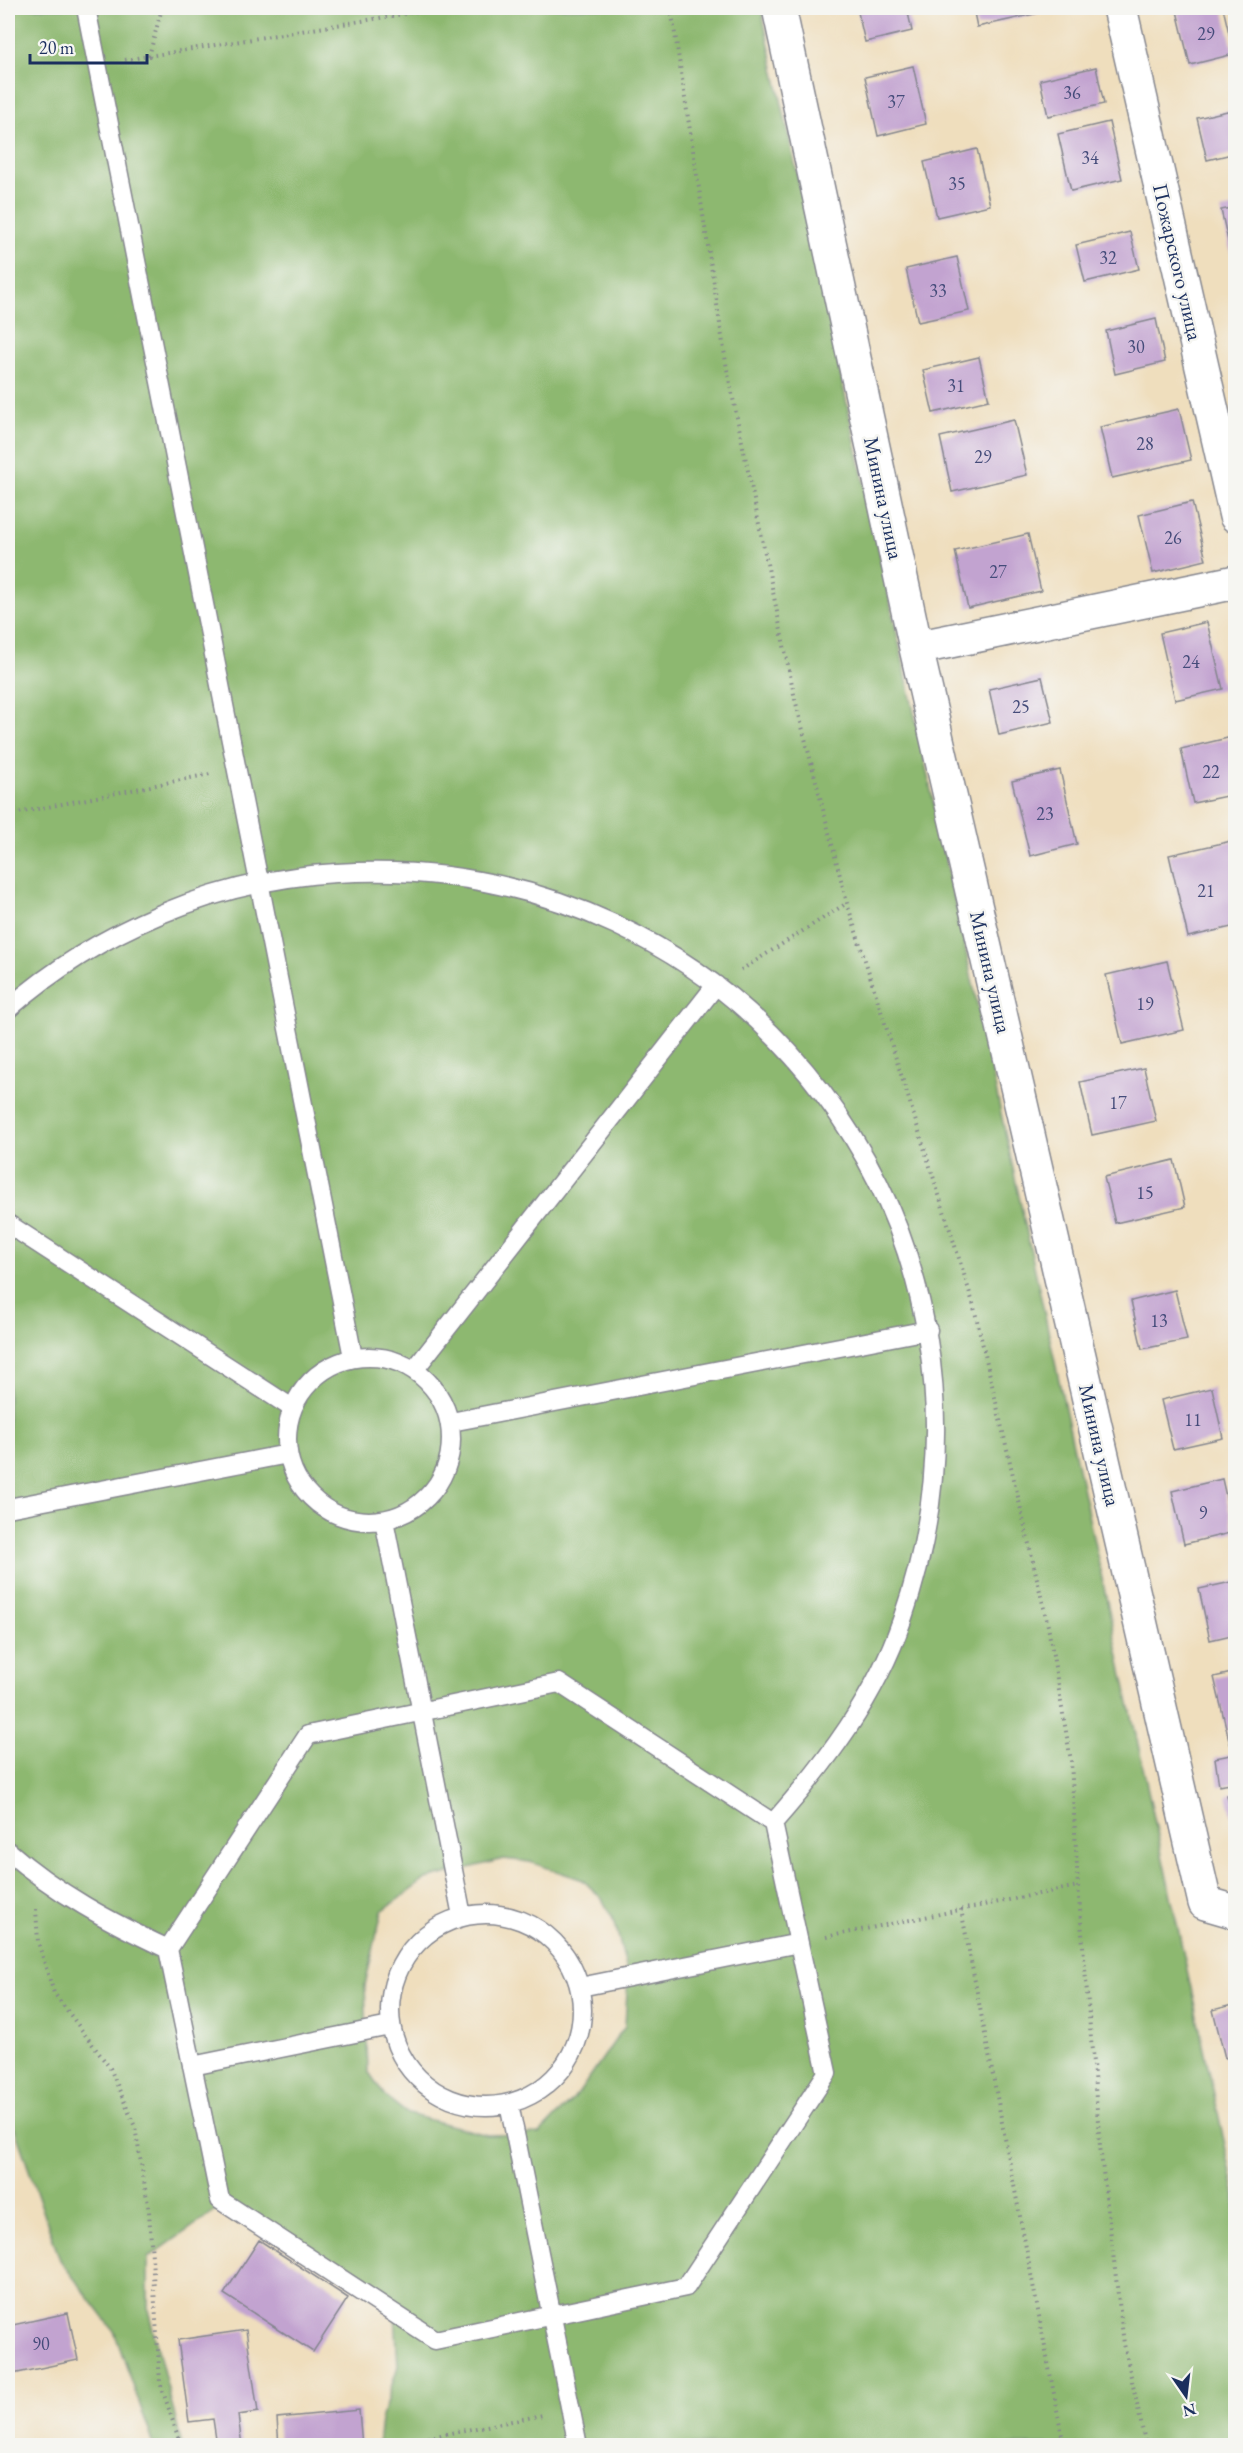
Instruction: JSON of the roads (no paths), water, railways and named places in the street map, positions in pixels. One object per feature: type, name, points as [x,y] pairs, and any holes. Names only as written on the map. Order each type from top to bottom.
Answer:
[{"type":"street","name":"Минина улица","points":[[779,8],[916,648],[1205,1903],[1236,1912]]},
{"type":"street","name":"Пожарского улица","points":[[1120,8],[1236,516]]},
{"type":"street","points":[[916,648],[1236,582]]},
{"type":"lane","points":[[86,8],[352,1357]]},
{"type":"lane","points":[[8,1009],[68,963],[113,936],[170,910],[209,896],[259,883],[312,874],[376,871],[419,872],[472,879],[525,890],[576,907],[625,928],[672,955],[716,985],[756,1018],[793,1055],[855,1138],[880,1183],[900,1231],[916,1280],[928,1330],[935,1389],[936,1449],[931,1508],[919,1566],[901,1623],[878,1678],[848,1730],[813,1778],[774,1822]]},
{"type":"lane","points":[[416,1369],[716,985]]},
{"type":"lane","points":[[8,1224],[292,1408]]},
{"type":"lane","points":[[451,1422],[928,1330]]},
{"type":"lane","points":[[352,1357],[385,1357],[416,1369],[438,1392],[451,1422],[451,1455],[438,1485],[415,1508],[384,1520],[358,1521],[333,1513],[312,1498],[296,1478],[288,1454],[287,1430],[292,1408],[307,1385],[327,1367],[352,1357]]},
{"type":"lane","points":[[8,1508],[288,1454]]},
{"type":"lane","points":[[384,1520],[462,1916]]},
{"type":"lane","points":[[559,1683],[774,1822],[826,2073],[686,2287],[435,2340],[220,2200],[168,1949],[308,1736],[559,1683]]},
{"type":"lane","points":[[8,1851],[70,1898],[118,1926],[168,1949]]},
{"type":"lane","points":[[500,1915],[536,1927],[564,1953],[580,1987],[582,2025],[569,2061],[543,2088],[509,2104],[469,2106],[432,2091],[405,2063],[390,2026],[391,1990],[405,1957],[430,1931],[462,1916],[500,1915]]},
{"type":"lane","points":[[580,1987],[799,1942]]},
{"type":"lane","points":[[192,2066],[390,2026]]},
{"type":"lane","points":[[509,2104],[578,2445]]}]
